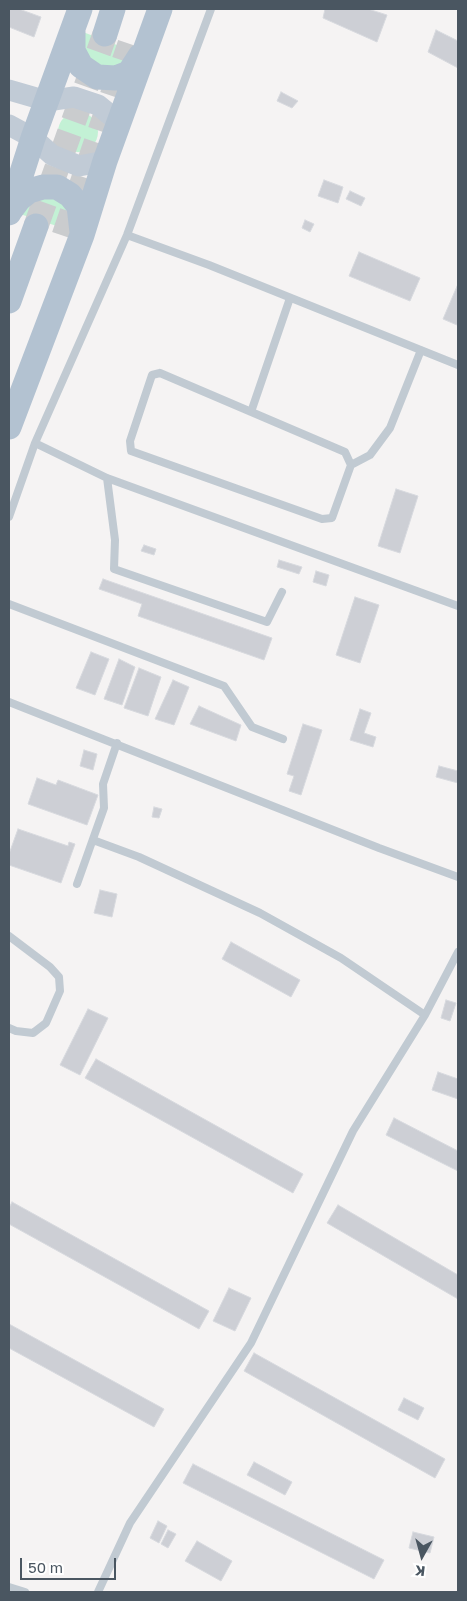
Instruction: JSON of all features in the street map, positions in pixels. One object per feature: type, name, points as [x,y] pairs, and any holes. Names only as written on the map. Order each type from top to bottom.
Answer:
[{"type":"main road","points":[[105,34],[113,9]]},
{"type":"main road","points":[[9,379],[120,123],[137,47],[142,9]]},
{"type":"main road","points":[[77,18],[74,51],[81,66],[97,77],[116,78],[129,73],[137,47],[160,9]]},
{"type":"main road","points":[[9,212],[33,138],[77,18]]},
{"type":"main road","points":[[9,90],[47,101],[74,97],[98,105],[120,123]]},
{"type":"main road","points":[[9,125],[33,138],[52,155],[79,166],[105,161]]},
{"type":"main road","points":[[9,212],[19,199],[29,191],[43,187],[57,188],[70,195],[79,206],[73,235],[9,427]]},
{"type":"main road","points":[[9,301],[36,226]]},
{"type":"lane","points":[[9,517],[35,443],[126,234],[211,9]]},
{"type":"lane","points":[[126,234],[458,365]]},
{"type":"lane","points":[[251,412],[290,298]]},
{"type":"lane","points":[[351,466],[345,452],[160,373],[152,375],[130,441],[131,450],[322,519],[332,518],[351,466],[370,455],[390,428],[421,350]]},
{"type":"lane","points":[[35,443],[107,478],[458,606]]},
{"type":"lane","points":[[107,478],[115,540],[114,570],[267,622],[282,592]]},
{"type":"lane","points":[[9,604],[224,686],[252,727],[282,739]]},
{"type":"lane","points":[[9,702],[379,848],[458,877]]},
{"type":"lane","points":[[77,884],[104,808],[103,784],[117,744]]},
{"type":"lane","points":[[93,840],[140,857],[260,913],[341,958],[425,1015]]},
{"type":"lane","points":[[9,936],[50,967],[59,977],[60,991],[46,1023],[33,1033],[16,1031],[9,1028]]},
{"type":"lane","points":[[98,1592],[130,1523],[251,1343],[353,1131],[425,1015],[458,952]]},
{"type":"lane","points":[[9,1586],[25,1592]]},
{"type":"green space","points":[[83,32],[135,52],[127,62],[112,68],[100,67],[89,59],[82,47]]},
{"type":"green space","points":[[82,112],[89,115],[95,121],[98,132],[97,140],[89,149],[82,152],[74,152],[67,149],[59,140],[58,128],[61,121],[70,113]]},
{"type":"green space","points":[[54,197],[67,206],[72,231],[17,213],[28,201]]},
{"type":"building","points":[[9,9],[19,9],[41,17],[34,37],[9,27]]},
{"type":"building","points":[[325,9],[368,9],[387,15],[377,42],[323,18]]},
{"type":"building","points":[[436,30],[458,41],[458,68],[428,52]]},
{"type":"building","points":[[281,92],[298,101],[292,108],[277,101]]},
{"type":"building","points":[[324,180],[343,187],[338,203],[318,196]]},
{"type":"building","points":[[350,191],[365,198],[361,206],[346,199]]},
{"type":"building","points":[[305,220],[314,224],[310,232],[302,228]]},
{"type":"building","points":[[359,252],[420,278],[410,301],[349,276]]},
{"type":"building","points":[[458,284],[458,321],[457,325],[443,319]]},
{"type":"building","points":[[396,489],[418,496],[400,553],[378,546]]},
{"type":"building","points":[[144,545],[156,549],[154,555],[141,551]]},
{"type":"building","points":[[279,560],[302,567],[299,574],[277,567]]},
{"type":"building","points":[[316,571],[329,575],[326,586],[313,582]]},
{"type":"building","points":[[103,579],[272,638],[264,660],[138,616],[142,604],[99,589]]},
{"type":"building","points":[[355,597],[379,605],[360,663],[336,655]]},
{"type":"building","points":[[91,652],[109,659],[95,695],[76,688]]},
{"type":"building","points":[[119,659],[135,667],[122,705],[104,699]]},
{"type":"building","points":[[139,668],[161,677],[148,716],[124,708]]},
{"type":"building","points":[[173,680],[189,687],[174,725],[155,719]]},
{"type":"building","points":[[199,706],[241,725],[236,741],[190,724]]},
{"type":"building","points":[[360,709],[371,713],[364,733],[376,737],[373,747],[350,740]]},
{"type":"building","points":[[303,724],[322,730],[301,795],[289,791],[294,776],[287,774]]},
{"type":"building","points":[[84,750],[97,754],[93,770],[80,766]]},
{"type":"building","points":[[439,766],[458,771],[458,783],[436,777]]},
{"type":"building","points":[[37,778],[56,785],[58,780],[98,795],[87,825],[28,804]]},
{"type":"building","points":[[154,807],[162,809],[159,818],[152,817]]},
{"type":"building","points":[[18,829],[68,846],[69,842],[75,844],[61,883],[9,865],[9,854]]},
{"type":"building","points":[[100,890],[117,894],[112,917],[94,913]]},
{"type":"building","points":[[231,942],[300,980],[291,997],[222,959]]},
{"type":"building","points":[[446,1000],[456,1003],[450,1021],[441,1018]]},
{"type":"building","points":[[88,1009],[108,1018],[80,1075],[60,1065]]},
{"type":"building","points":[[96,1059],[303,1174],[293,1193],[85,1078]]},
{"type":"building","points":[[438,1072],[458,1079],[458,1099],[432,1090]]},
{"type":"building","points":[[394,1118],[458,1151],[458,1171],[386,1135]]},
{"type":"building","points":[[12,1202],[209,1311],[199,1329],[9,1224],[9,1208]]},
{"type":"building","points":[[338,1205],[458,1275],[458,1299],[327,1223]]},
{"type":"building","points":[[229,1288],[251,1298],[235,1331],[213,1321]]},
{"type":"building","points":[[9,1324],[164,1409],[154,1427],[9,1348]]},
{"type":"building","points":[[254,1353],[445,1459],[435,1478],[244,1371]]},
{"type":"building","points":[[404,1398],[424,1408],[418,1420],[398,1410]]},
{"type":"building","points":[[254,1462],[292,1482],[285,1495],[247,1475]]},
{"type":"building","points":[[193,1464],[384,1560],[374,1579],[183,1483]]},
{"type":"building","points":[[158,1521],[167,1526],[159,1543],[150,1538]]},
{"type":"building","points":[[168,1530],[176,1534],[168,1548],[161,1544]]},
{"type":"building","points":[[413,1532],[434,1537],[430,1553],[409,1548]]},
{"type":"building","points":[[197,1541],[232,1561],[221,1581],[185,1561]]},
{"type":"tunnel","points":[[36,226],[105,34]]},
{"type":"tunnel","points":[[64,236],[130,44]]}]
